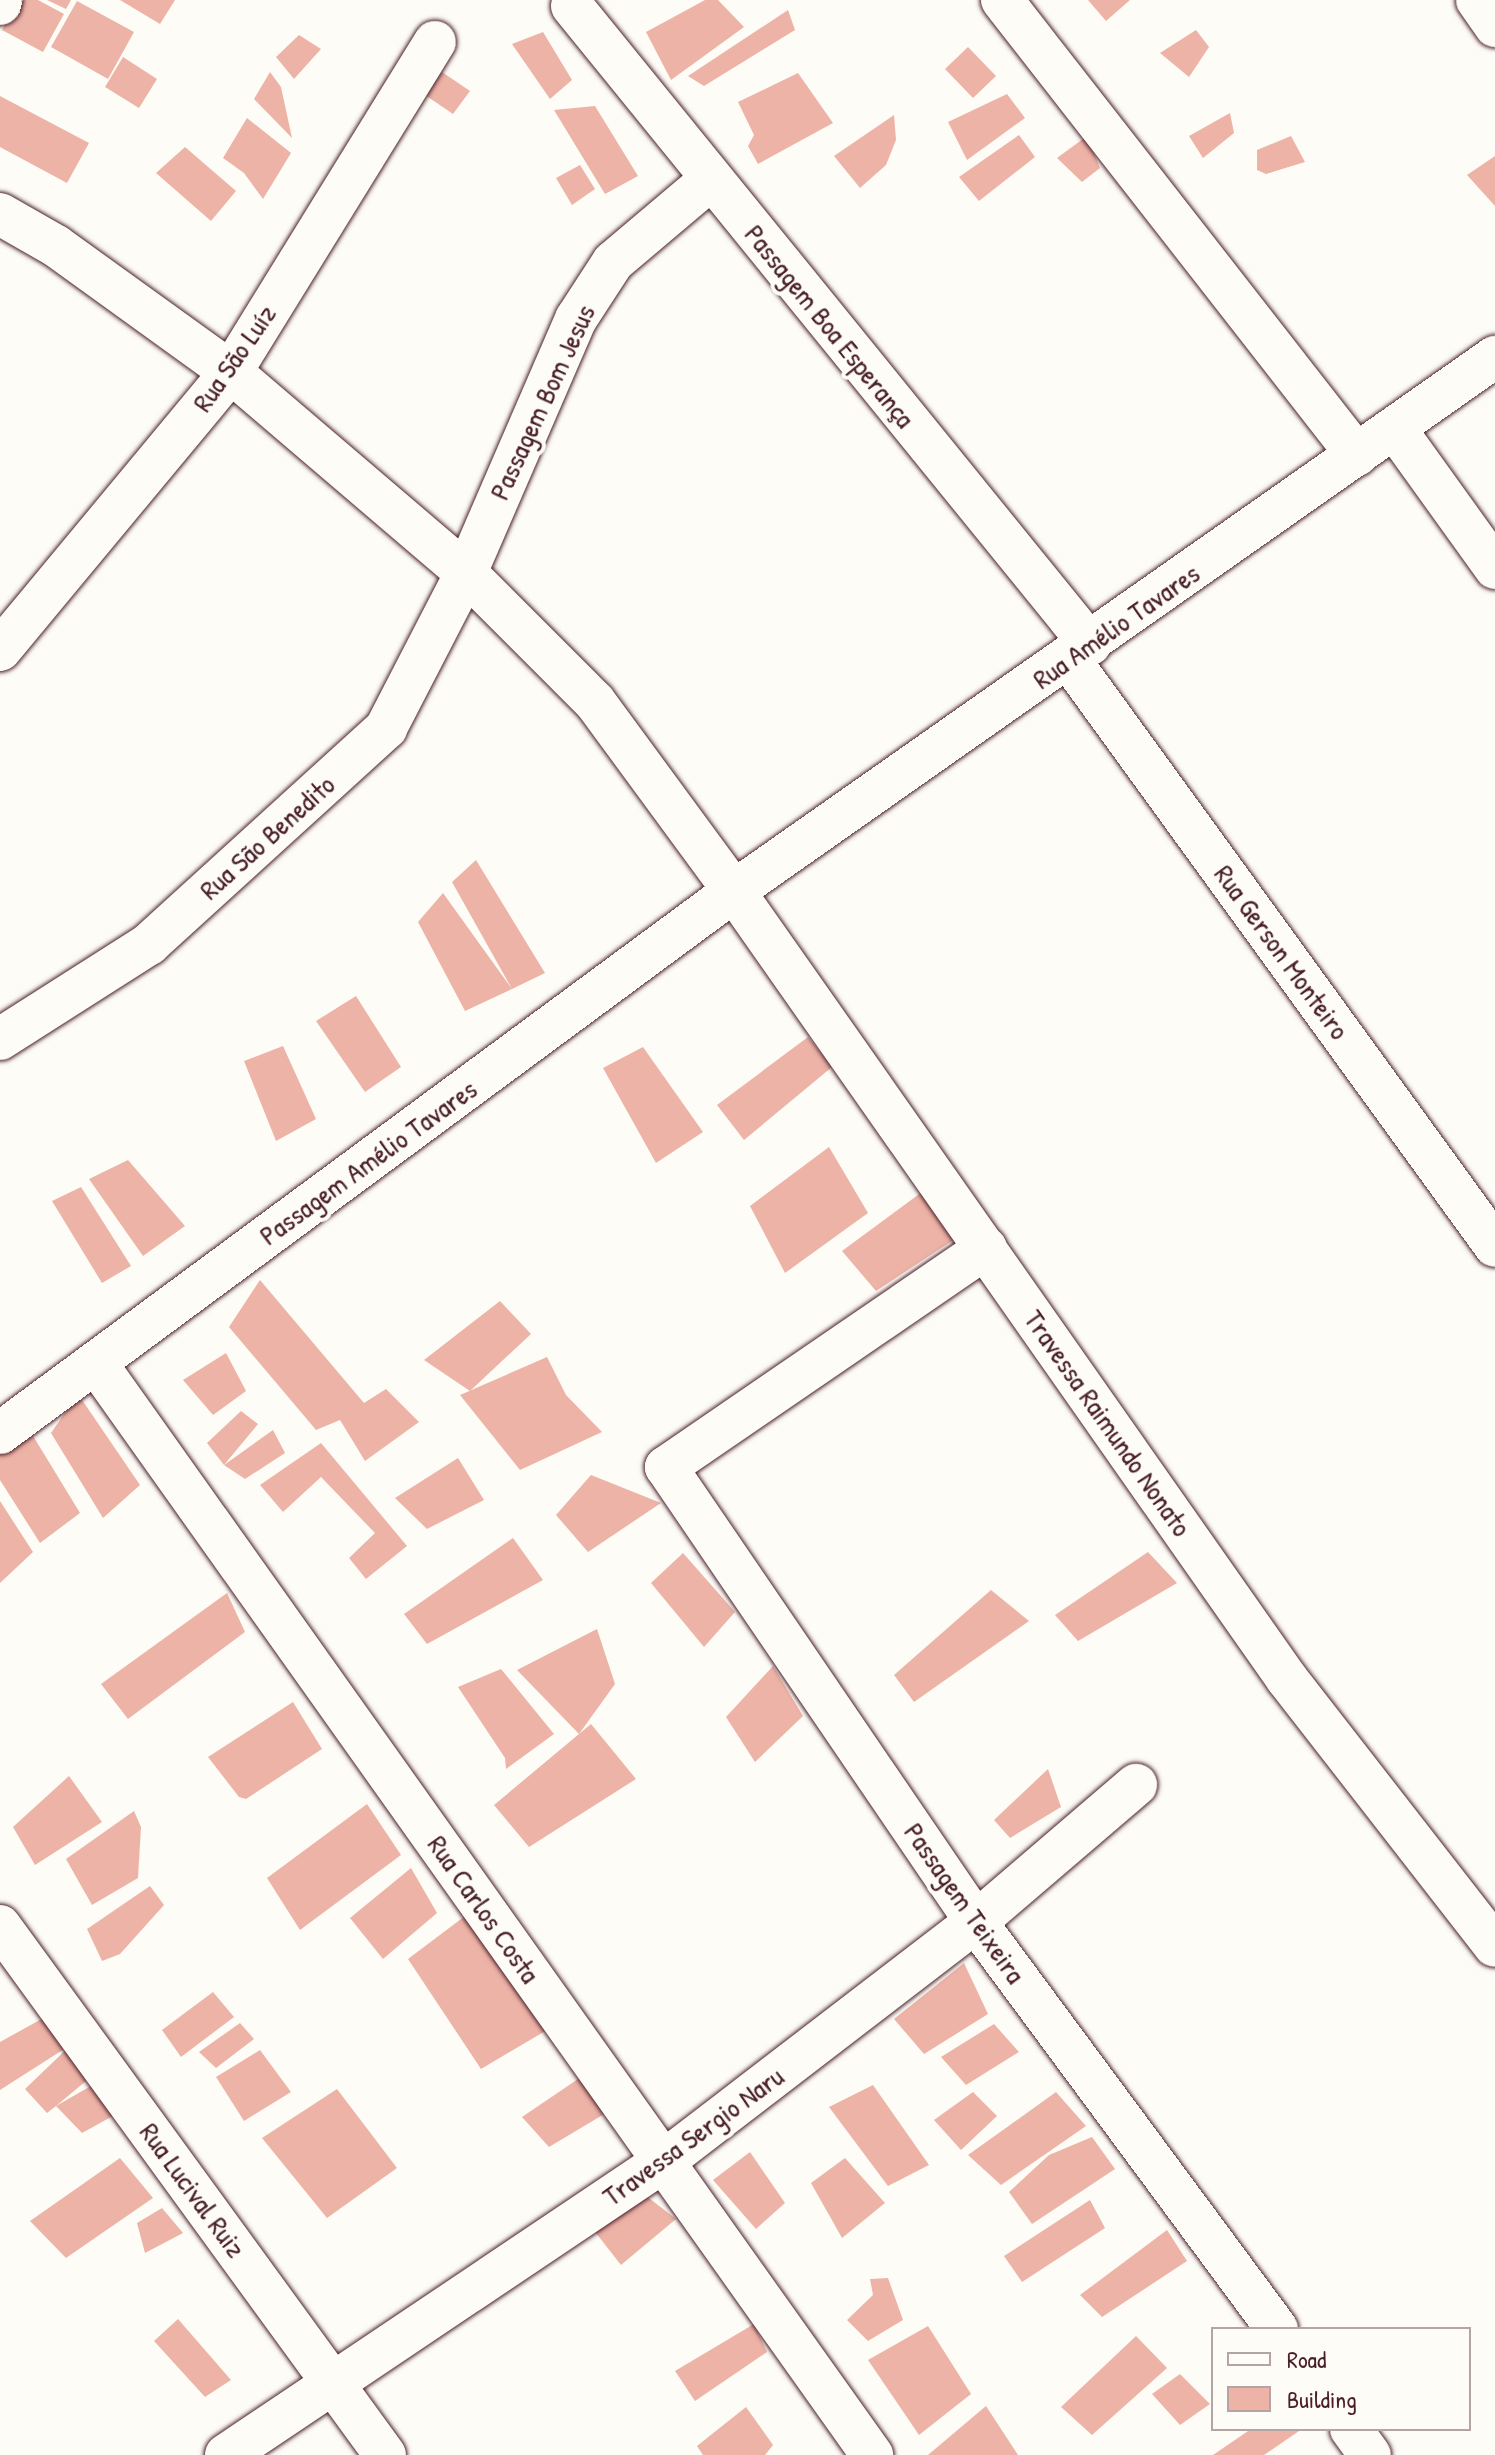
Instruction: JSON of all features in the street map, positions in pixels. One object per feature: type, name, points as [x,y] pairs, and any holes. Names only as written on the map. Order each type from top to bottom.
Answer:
[{"type":"street","points":[[1002,0],[1357,455]]},
{"type":"street","points":[[1477,0],[1495,26]]},
{"type":"street","name":"Passagem Boa Esperança","points":[[572,6],[1080,652]]},
{"type":"street","name":"Rua São Luíz","points":[[0,650],[231,372],[435,42]]},
{"type":"street","name":"Passagem Bom Jesus","points":[[466,573],[576,319],[613,262],[710,180]]},
{"type":"street","name":"Travessa Raimundo Nonato","points":[[0,214],[56,246],[231,372],[466,573],[595,702],[734,891],[1287,1679],[1495,1946]]},
{"type":"street","name":"Rua Amélio Tavares","points":[[734,891],[1080,652],[1495,357]]},
{"type":"street","points":[[1396,430],[1495,568]]},
{"type":"street","name":"Rua São Benedito","points":[[0,1039],[149,944],[386,728],[466,573]]},
{"type":"street","name":"Rua Gerson Monteiro","points":[[1080,652],[1495,1246]]},
{"type":"street","name":"Passagem Amélio Tavares","points":[[0,1433],[734,891]]},
{"type":"street","name":"Passagem Teixeira","points":[[986,1248],[666,1467],[976,1922],[1276,2327]]},
{"type":"street","name":"Rua Carlos Costa","points":[[96,1363],[872,2455]]},
{"type":"street","name":"Travessa Sergio Naru","points":[[226,2455],[664,2161],[976,1922],[1136,1785]]},
{"type":"street","name":"Rua Lucival Ruiz","points":[[0,1926],[385,2455]]},
{"type":"street","points":[[1352,2431],[1370,2455]]},
{"type":"building","points":[[18,0],[38,0],[64,14],[43,52],[2,30]]},
{"type":"building","points":[[47,0],[71,0],[66,9]]},
{"type":"building","points":[[120,0],[175,0],[160,24]]},
{"type":"building","points":[[705,0],[718,0],[744,27],[671,80],[646,32]]},
{"type":"building","points":[[1088,0],[1130,0],[1106,21]]},
{"type":"building","points":[[77,1],[134,32],[108,79],[51,47]]},
{"type":"building","points":[[788,10],[795,30],[704,86],[688,76]]},
{"type":"building","points":[[1196,30],[1209,47],[1189,77],[1160,53]]},
{"type":"building","points":[[543,32],[572,80],[550,99],[512,44]]},
{"type":"building","points":[[299,35],[321,49],[294,79],[276,57]]},
{"type":"building","points":[[968,47],[996,76],[973,98],[945,69]]},
{"type":"building","points":[[123,57],[157,79],[139,108],[105,87]]},
{"type":"building","points":[[270,72],[281,87],[292,138],[254,99]]},
{"type":"building","points":[[442,72],[470,91],[453,114],[425,95]]},
{"type":"building","points":[[798,73],[833,123],[758,164],[748,146],[754,135],[738,102]]},
{"type":"building","points":[[1007,94],[1025,118],[967,160],[948,122]]},
{"type":"building","points":[[0,96],[89,143],[67,183],[0,147]]},
{"type":"building","points":[[595,106],[638,176],[605,194],[554,110]]},
{"type":"building","points":[[1230,113],[1234,133],[1203,158],[1189,136]]},
{"type":"building","points":[[894,115],[896,140],[886,165],[860,188],[834,156]]},
{"type":"building","points":[[247,118],[291,153],[263,199],[244,173],[223,158]]},
{"type":"building","points":[[1019,135],[1035,157],[979,201],[959,177]]},
{"type":"building","points":[[1087,136],[1100,168],[1082,182],[1057,158]]},
{"type":"building","points":[[1291,136],[1305,162],[1266,174],[1257,170],[1257,150]]},
{"type":"building","points":[[185,147],[236,191],[211,221],[156,173]]},
{"type":"building","points":[[1495,156],[1495,206],[1467,175]]},
{"type":"building","points":[[580,165],[595,189],[572,205],[556,178]]},
{"type":"building","points":[[476,860],[545,973],[512,989],[452,882]]},
{"type":"building","points":[[443,893],[512,989],[465,1011],[418,922]]},
{"type":"building","points":[[356,996],[401,1067],[365,1092],[316,1021]]},
{"type":"building","points":[[808,1037],[832,1067],[744,1140],[717,1105]]},
{"type":"building","points":[[283,1046],[316,1119],[276,1141],[244,1061]]},
{"type":"building","points":[[643,1047],[703,1132],[656,1163],[603,1068]]},
{"type":"building","points":[[829,1147],[868,1213],[785,1273],[750,1206]]},
{"type":"building","points":[[128,1160],[185,1226],[143,1256],[89,1179]]},
{"type":"building","points":[[81,1187],[131,1266],[102,1283],[52,1201]]},
{"type":"building","points":[[926,1189],[961,1235],[876,1291],[842,1251]]},
{"type":"building","points":[[260,1280],[364,1403],[386,1389],[419,1422],[365,1461],[340,1420],[316,1430],[229,1327]]},
{"type":"building","points":[[500,1301],[531,1334],[470,1391],[424,1360]]},
{"type":"building","points":[[226,1353],[246,1391],[213,1415],[183,1380]]},
{"type":"building","points":[[547,1357],[566,1395],[602,1432],[520,1470],[460,1395]]},
{"type":"building","points":[[78,1394],[140,1485],[103,1518],[51,1433]]},
{"type":"building","points":[[241,1411],[258,1424],[224,1465],[207,1443]]},
{"type":"building","points":[[27,1426],[80,1513],[40,1543],[0,1480],[0,1451]]},
{"type":"building","points":[[273,1430],[285,1453],[245,1479],[224,1465]]},
{"type":"building","points":[[321,1443],[407,1546],[366,1579],[349,1558],[375,1533],[321,1477],[283,1512],[260,1485]]},
{"type":"building","points":[[458,1458],[484,1500],[427,1529],[395,1498]]},
{"type":"building","points":[[591,1475],[661,1503],[588,1552],[556,1515]]},
{"type":"building","points":[[0,1501],[33,1552],[0,1583]]},
{"type":"building","points":[[513,1538],[543,1580],[427,1644],[404,1614]]},
{"type":"building","points":[[1148,1552],[1177,1583],[1078,1641],[1055,1615]]},
{"type":"building","points":[[683,1553],[735,1612],[704,1647],[651,1583]]},
{"type":"building","points":[[991,1590],[1029,1621],[914,1702],[894,1675]]},
{"type":"building","points":[[227,1593],[245,1632],[128,1719],[101,1684]]},
{"type":"building","points":[[597,1629],[615,1684],[579,1734],[517,1670]]},
{"type":"building","points":[[773,1666],[803,1716],[755,1762],[726,1717]]},
{"type":"building","points":[[501,1669],[554,1734],[506,1769],[505,1758],[458,1687]]},
{"type":"building","points":[[293,1702],[322,1749],[246,1799],[239,1797],[208,1757]]},
{"type":"building","points":[[591,1724],[636,1779],[529,1847],[494,1805]]},
{"type":"building","points":[[1048,1769],[1061,1807],[1010,1838],[994,1820]]},
{"type":"building","points":[[69,1776],[102,1822],[35,1865],[13,1827]]},
{"type":"building","points":[[367,1804],[401,1855],[300,1930],[267,1878]]},
{"type":"building","points":[[134,1811],[141,1827],[138,1878],[92,1905],[66,1859]]},
{"type":"building","points":[[411,1868],[437,1913],[383,1959],[350,1918]]},
{"type":"building","points":[[150,1886],[164,1905],[120,1954],[102,1961],[87,1929]]},
{"type":"building","points":[[481,1904],[547,2030],[481,2069],[408,1959]]},
{"type":"building","points":[[964,1963],[988,2014],[924,2054],[894,2019]]},
{"type":"building","points":[[213,1992],[234,2017],[181,2057],[162,2030]]},
{"type":"building","points":[[47,2016],[72,2044],[0,2090],[0,2042]]},
{"type":"building","points":[[240,2023],[254,2039],[216,2068],[199,2052]]},
{"type":"building","points":[[994,2024],[1019,2052],[966,2085],[941,2057]]},
{"type":"building","points":[[72,2044],[92,2076],[47,2113],[25,2089]]},
{"type":"building","points":[[260,2050],[291,2092],[244,2121],[216,2077]]},
{"type":"building","points":[[581,2077],[606,2113],[549,2147],[522,2117]]},
{"type":"building","points":[[103,2079],[131,2106],[82,2133],[56,2106]]},
{"type":"building","points":[[873,2085],[929,2165],[888,2186],[829,2107]]},
{"type":"building","points":[[337,2089],[397,2168],[327,2218],[262,2138]]},
{"type":"building","points":[[973,2092],[997,2116],[961,2150],[934,2120]]},
{"type":"building","points":[[1056,2092],[1086,2126],[1001,2185],[968,2155]]},
{"type":"building","points":[[1092,2137],[1115,2169],[1032,2224],[1009,2192],[1049,2155]]},
{"type":"building","points":[[750,2152],[785,2203],[756,2229],[713,2180]]},
{"type":"building","points":[[120,2158],[153,2198],[66,2258],[30,2221]]},
{"type":"building","points":[[845,2158],[885,2203],[842,2238],[811,2183]]},
{"type":"building","points":[[645,2195],[676,2219],[621,2265],[592,2228]]},
{"type":"building","points":[[1090,2200],[1105,2228],[1022,2282],[1004,2256]]},
{"type":"building","points":[[162,2208],[183,2233],[145,2253],[137,2223]]},
{"type":"building","points":[[1167,2230],[1187,2261],[1102,2317],[1080,2295]]},
{"type":"building","points":[[888,2278],[903,2320],[868,2341],[847,2320],[873,2295],[870,2279]]},
{"type":"building","points":[[178,2319],[231,2380],[205,2397],[154,2341]]},
{"type":"building","points":[[754,2324],[767,2352],[695,2401],[675,2371]]},
{"type":"building","points":[[928,2326],[971,2394],[919,2435],[868,2360]]},
{"type":"building","points":[[1136,2336],[1167,2368],[1092,2435],[1061,2407]]},
{"type":"building","points":[[1180,2374],[1210,2404],[1180,2425],[1152,2394]]},
{"type":"building","points":[[986,2406],[1018,2455],[928,2455]]},
{"type":"building","points":[[746,2407],[773,2445],[765,2455],[703,2455],[697,2446]]},
{"type":"building","points":[[1248,2431],[1299,2431],[1264,2455],[1213,2455]]}]
